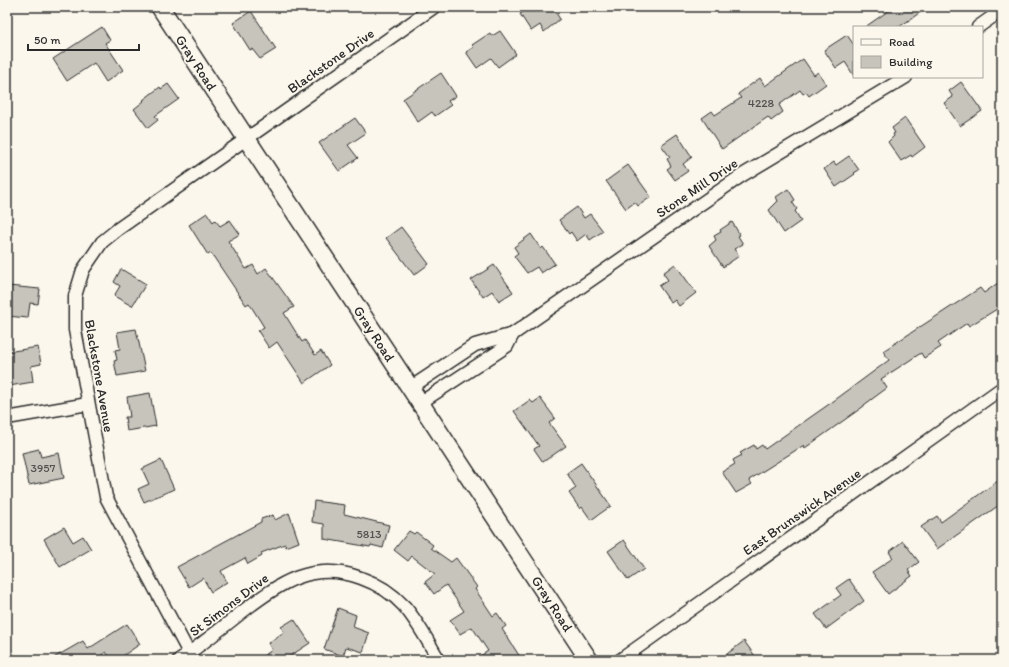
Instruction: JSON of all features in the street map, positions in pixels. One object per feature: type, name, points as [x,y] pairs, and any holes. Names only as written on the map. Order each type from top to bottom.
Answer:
[{"type":"street","name":"Gray Road","points":[[160,7],[589,660]]},
{"type":"street","name":"Blackstone Drive","points":[[246,139],[434,7]]},
{"type":"street","points":[[979,26],[1002,10]]},
{"type":"street","name":"Stone Mill Drive","points":[[410,388],[475,344],[513,334],[741,176],[904,78]]},
{"type":"street","name":"Blackstone Avenue","points":[[184,657],[106,497],[88,404],[74,316],[75,296],[83,270],[89,258],[102,242],[118,229],[246,139]]},
{"type":"street","name":"Stone Mill Drive","points":[[420,404],[507,346],[513,334]]},
{"type":"street","name":"East Brunswick Avenue","points":[[620,660],[1002,388]]},
{"type":"street","points":[[7,418],[88,404]]},
{"type":"street","name":"St Simons Drive","points":[[184,657],[272,589],[297,577],[331,572],[352,575],[372,582],[395,597],[413,619],[439,660]]},
{"type":"building","points":[[530,7],[552,7],[560,19],[544,32],[540,25],[531,31],[520,14]]},
{"type":"building","points":[[894,7],[928,7],[900,26],[866,26]]},
{"type":"building","points":[[251,11],[276,49],[260,59],[252,49],[250,50],[233,23]]},
{"type":"building","points":[[102,27],[110,40],[105,43],[123,70],[106,82],[94,63],[67,81],[53,59]]},
{"type":"building","points":[[500,31],[516,54],[498,67],[491,58],[477,68],[466,52],[474,47],[472,45],[490,33],[492,36]]},
{"type":"building","points":[[847,35],[853,44],[853,74],[845,62],[836,68],[824,50]]},
{"type":"building","points":[[803,59],[814,75],[818,72],[826,84],[809,96],[806,92],[803,94],[800,90],[779,105],[783,112],[771,121],[768,117],[722,149],[702,118],[712,111],[715,115],[741,98],[738,94],[760,78],[765,86]]},
{"type":"building","points":[[441,73],[456,96],[448,101],[451,105],[435,116],[432,112],[418,122],[403,99]]},
{"type":"building","points":[[961,82],[982,111],[960,126],[944,103],[953,97],[949,91]]},
{"type":"building","points":[[168,84],[179,99],[155,116],[158,120],[148,128],[134,109],[160,87],[161,89]]},
{"type":"building","points":[[355,118],[366,133],[348,145],[358,158],[339,171],[319,143]]},
{"type":"building","points":[[905,118],[925,147],[912,157],[911,155],[901,161],[888,142],[895,133],[892,128]]},
{"type":"building","points":[[677,134],[692,157],[683,164],[688,171],[675,180],[667,169],[671,166],[667,159],[670,157],[661,145]]},
{"type":"building","points":[[849,156],[859,170],[836,187],[824,169],[834,162],[836,165]]},
{"type":"building","points":[[628,165],[651,197],[638,206],[635,202],[626,209],[606,181]]},
{"type":"building","points":[[788,189],[795,200],[792,202],[797,209],[795,211],[801,221],[784,233],[769,210],[778,201],[776,197]]},
{"type":"building","points":[[577,207],[584,218],[590,214],[603,231],[590,240],[586,234],[577,241],[571,232],[569,234],[559,220]]},
{"type":"building","points":[[207,213],[213,222],[215,220],[220,226],[230,220],[240,234],[228,241],[246,269],[253,265],[258,274],[266,268],[294,307],[284,313],[302,342],[305,340],[315,355],[321,351],[330,365],[304,383],[277,342],[269,348],[258,331],[264,327],[249,303],[246,305],[211,253],[208,255],[189,225]]},
{"type":"building","points":[[732,222],[740,235],[738,236],[743,244],[734,249],[739,256],[723,267],[709,246],[716,240],[714,236]]},
{"type":"building","points":[[401,227],[429,264],[414,275],[386,238]]},
{"type":"building","points":[[531,234],[541,249],[543,247],[555,264],[541,273],[537,267],[527,273],[514,256],[518,253],[514,247]]},
{"type":"building","points":[[675,264],[696,293],[679,306],[675,300],[671,303],[659,286],[668,280],[663,273]]},
{"type":"building","points":[[494,265],[513,292],[499,301],[492,291],[483,297],[471,280]]},
{"type":"building","points":[[121,269],[146,284],[132,306],[114,296],[120,286],[114,282]]},
{"type":"building","points":[[1002,280],[1002,306],[969,326],[967,323],[938,343],[941,347],[924,358],[921,353],[881,379],[887,388],[805,448],[804,445],[749,480],[752,484],[736,493],[722,472],[735,464],[733,460],[742,455],[740,453],[754,445],[756,449],[762,445],[765,449],[889,360],[883,351],[980,288],[984,293]]},
{"type":"building","points":[[8,286],[40,289],[38,304],[30,303],[28,318],[7,316]]},
{"type":"building","points":[[136,329],[145,371],[117,376],[114,361],[117,360],[115,350],[120,349],[117,332]]},
{"type":"building","points":[[38,347],[41,364],[31,366],[33,382],[9,386],[7,352]]},
{"type":"building","points":[[150,393],[156,426],[127,431],[125,417],[130,417],[127,397]]},
{"type":"building","points":[[540,398],[555,418],[549,423],[566,446],[543,462],[534,449],[539,446],[514,411],[530,400],[533,403]]},
{"type":"building","points":[[39,449],[41,457],[59,453],[64,478],[29,485],[22,453]]},
{"type":"building","points":[[161,460],[174,489],[144,502],[138,489],[149,484],[142,469]]},
{"type":"building","points":[[581,463],[611,506],[591,520],[582,507],[580,509],[569,493],[576,488],[567,473]]},
{"type":"building","points":[[1002,478],[1002,503],[937,549],[921,527],[937,516],[941,522]]},
{"type":"building","points":[[314,501],[345,505],[344,514],[389,525],[383,548],[324,539],[324,524],[312,522]]},
{"type":"building","points":[[289,513],[299,542],[286,547],[285,544],[261,553],[262,556],[248,564],[245,558],[221,571],[227,582],[211,592],[203,578],[189,587],[177,567],[261,522],[261,519],[273,515],[275,520]]},
{"type":"building","points":[[64,527],[73,542],[83,536],[91,549],[60,567],[44,539]]},
{"type":"building","points":[[409,531],[414,534],[416,532],[433,545],[431,548],[451,562],[456,558],[477,587],[475,589],[493,616],[497,613],[506,626],[502,629],[522,660],[474,660],[488,651],[472,627],[460,634],[450,620],[464,611],[446,585],[434,594],[425,582],[435,574],[412,556],[408,561],[394,550]]},
{"type":"building","points":[[624,540],[644,569],[628,580],[608,551]]},
{"type":"building","points":[[903,541],[919,562],[908,570],[912,576],[888,594],[872,572],[893,558],[889,552]]},
{"type":"building","points":[[849,579],[864,601],[826,629],[815,614],[841,595],[836,588]]},
{"type":"building","points":[[338,608],[356,615],[353,627],[369,633],[363,652],[346,647],[343,656],[324,649]]},
{"type":"building","points":[[294,619],[310,643],[284,660],[258,660],[272,650],[268,643],[284,632],[281,627]]},
{"type":"building","points":[[127,624],[140,644],[117,660],[112,660],[106,652],[94,660],[50,660],[83,641],[88,649]]},
{"type":"building","points":[[744,641],[758,660],[719,660]]}]
